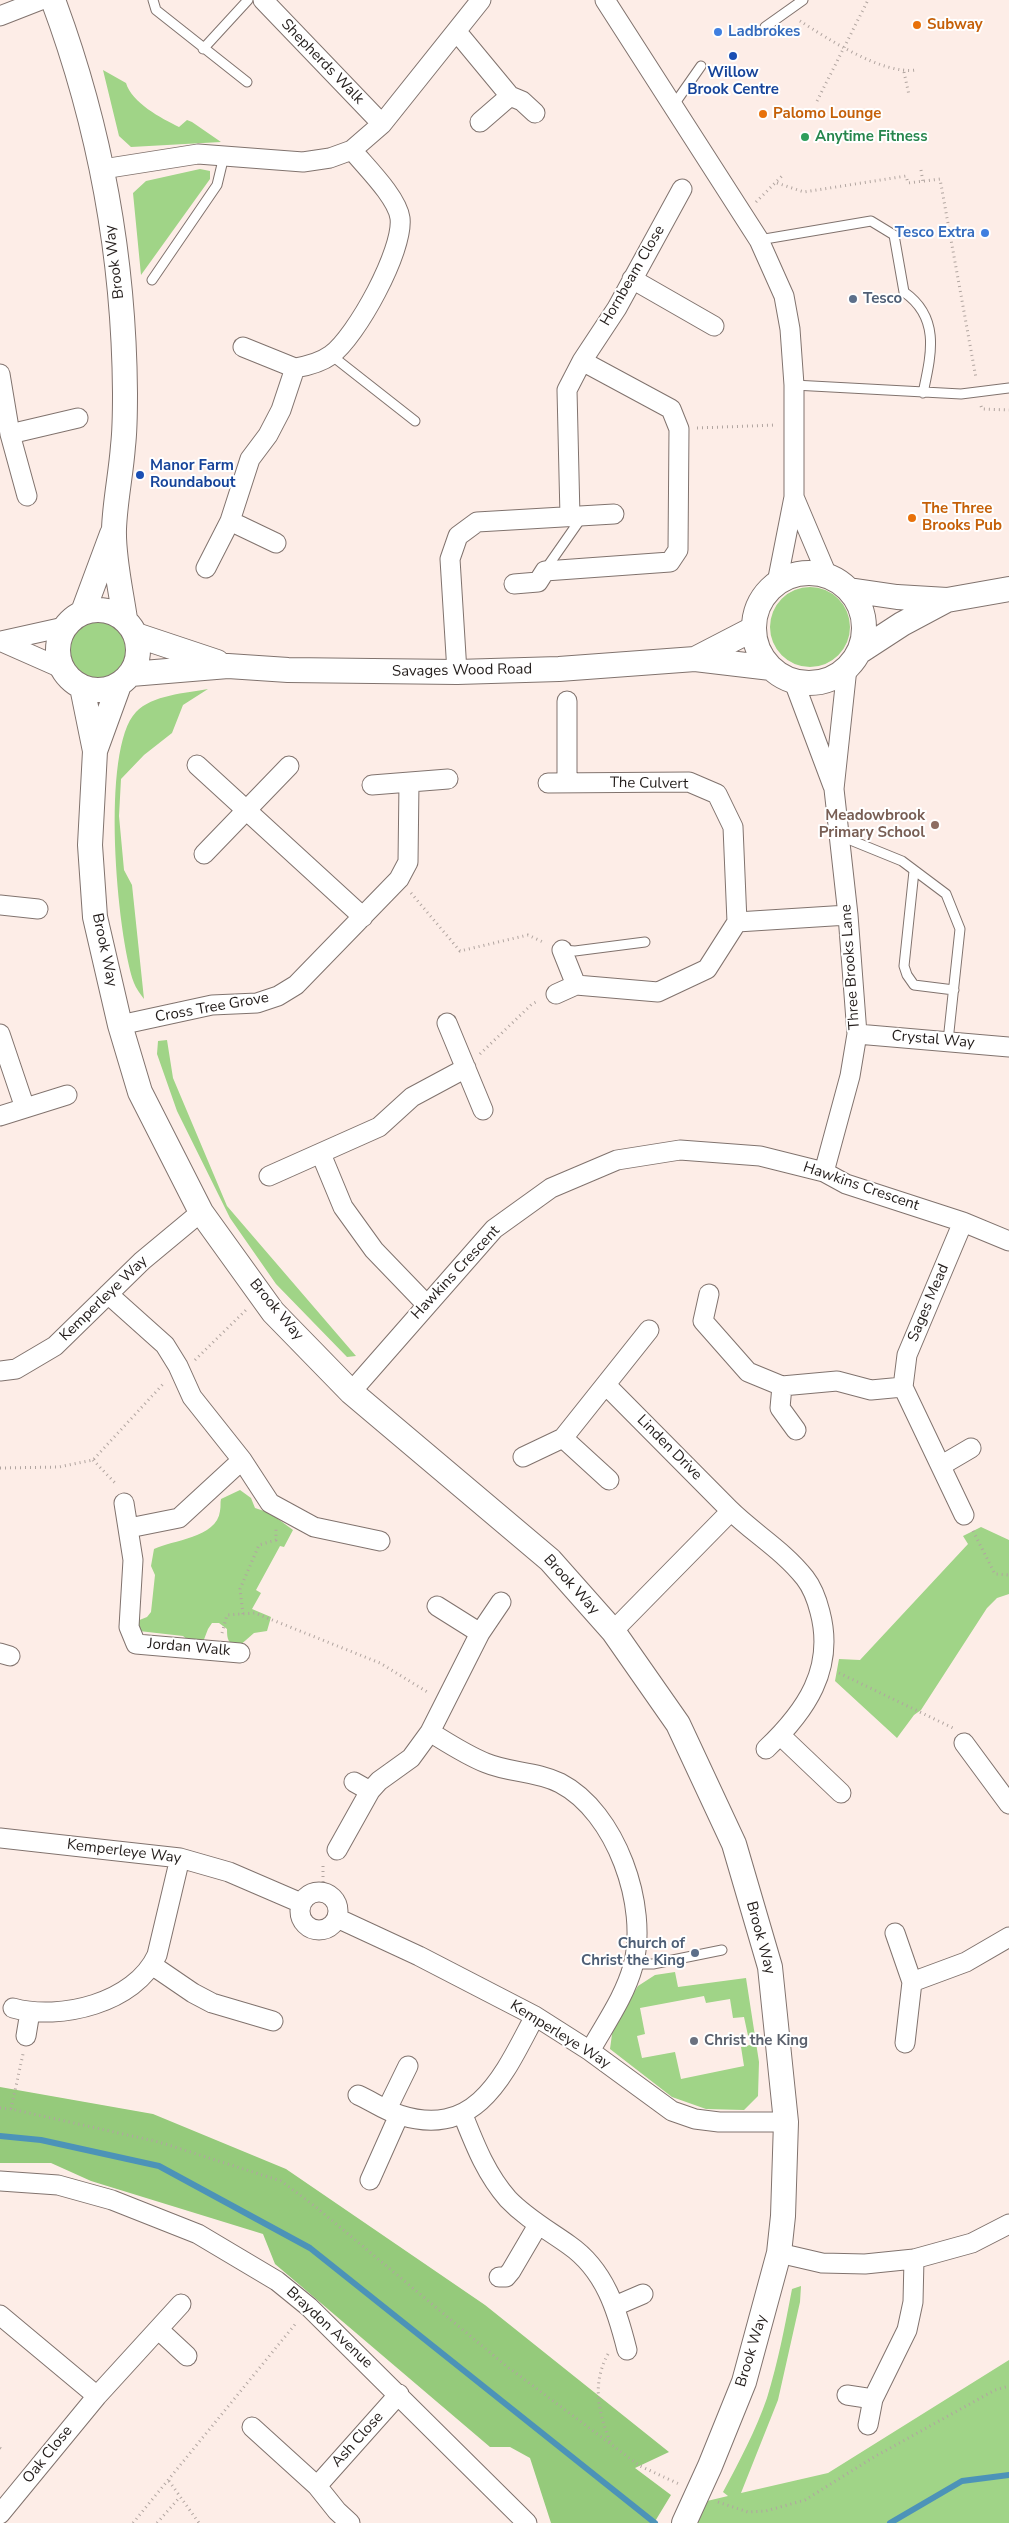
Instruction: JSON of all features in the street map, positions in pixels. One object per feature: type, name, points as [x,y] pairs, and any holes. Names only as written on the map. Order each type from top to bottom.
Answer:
[{"type":"street","points":[[0,16],[41,0]]},
{"type":"street","name":"Brook Way","points":[[53,0],[81,79],[103,169],[124,338],[124,444],[114,530],[83,612]]},
{"type":"street","name":"Shepherds Walk","points":[[263,0],[382,124]]},
{"type":"street","points":[[103,169],[198,154],[303,162],[330,158],[352,150],[382,124],[481,0]]},
{"type":"street","points":[[606,0],[759,240],[784,296],[790,329],[794,385],[794,497],[777,583]]},
{"type":"street","points":[[457,32],[510,96],[522,101],[535,113]]},
{"type":"street","points":[[480,122],[510,96]]},
{"type":"street","points":[[243,347],[295,368],[310,365],[331,355],[347,338],[380,286],[399,236],[400,218],[393,201],[352,150]]},
{"type":"street","name":"Hornbeam Close","points":[[576,516],[567,390],[682,189]]},
{"type":"street","points":[[632,279],[714,326]]},
{"type":"street","points":[[514,584],[538,582],[545,571],[670,562],[678,550],[679,429],[671,409],[582,362]]},
{"type":"street","points":[[206,568],[230,521],[243,473],[250,459],[268,435],[281,410],[295,368]]},
{"type":"street","points":[[0,374],[10,434],[27,496]]},
{"type":"street","points":[[10,434],[78,418]]},
{"type":"street","points":[[794,497],[827,576]]},
{"type":"street","points":[[457,672],[450,559],[458,536],[477,522],[614,514]]},
{"type":"street","points":[[230,521],[276,544]]},
{"type":"street","name":"Brook Way","points":[[114,530],[130,627]]},
{"type":"street","points":[[853,660],[864,636],[864,620],[859,604],[849,590],[827,576],[800,573],[777,583],[764,595],[756,611],[753,628],[758,650],[770,668],[794,682],[813,684],[831,679],[853,660],[902,624],[947,600]]},
{"type":"street","points":[[849,590],[897,597],[947,600],[1009,589]]},
{"type":"street","points":[[98,610],[112,612],[130,627],[138,655],[125,679],[107,690],[94,690],[82,687],[70,680],[61,668],[57,654],[58,640],[72,618],[83,612],[98,610]]},
{"type":"street","name":"Savages Wood Road","points":[[130,627],[228,666]]},
{"type":"street","points":[[0,641],[64,628]]},
{"type":"street","name":"Savages Wood Road","points":[[695,659],[753,628]]},
{"type":"street","points":[[0,641],[61,668]]},
{"type":"street","name":"Savages Wood Road","points":[[125,679],[228,666],[288,670],[457,672],[560,669],[695,659],[770,668]]},
{"type":"street","name":"Three Brooks Lane","points":[[824,1172],[850,1076],[857,1034],[848,915],[834,789],[853,660]]},
{"type":"street","name":"Brook Way","points":[[95,751],[125,679]]},
{"type":"street","name":"Three Brooks Lane","points":[[794,682],[834,789]]},
{"type":"street","name":"Brook Way","points":[[82,687],[95,751],[90,846],[96,916],[120,1025],[140,1092],[201,1212],[273,1312],[351,1392],[550,1560],[613,1631],[678,1724],[734,1844],[770,1967],[786,2122],[779,2253],[744,2382],[686,2520]]},
{"type":"street","points":[[567,701],[567,783]]},
{"type":"street","points":[[197,765],[363,917]]},
{"type":"street","points":[[204,854],[289,766]]},
{"type":"street","points":[[372,785],[448,779]]},
{"type":"street","name":"The Culvert","points":[[548,783],[689,782],[718,794],[733,827],[737,922]]},
{"type":"street","name":"Cross Tree Grove","points":[[120,1025],[212,1005],[257,1003],[278,996],[296,985],[400,880],[408,862],[409,783]]},
{"type":"street","points":[[0,905],[38,909]]},
{"type":"street","points":[[556,994],[576,985],[658,992],[708,969],[737,922],[848,915]]},
{"type":"street","points":[[562,950],[576,985]]},
{"type":"street","points":[[447,1023],[483,1110]]},
{"type":"street","points":[[0,1034],[25,1108]]},
{"type":"street","name":"Crystal Way","points":[[857,1034],[1009,1047]]},
{"type":"street","points":[[269,1176],[379,1126],[412,1097],[466,1068]]},
{"type":"street","points":[[0,1116],[68,1095]]},
{"type":"street","name":"Hawkins Crescent","points":[[351,1392],[494,1228],[551,1188],[616,1160],[680,1150],[760,1156],[824,1172],[846,1184],[963,1222],[1009,1240]]},
{"type":"street","points":[[321,1154],[343,1208],[374,1250],[426,1304]]},
{"type":"street","name":"Kemperleye Way","points":[[0,1371],[16,1369],[55,1346],[142,1261],[201,1212]]},
{"type":"street","name":"Sages Mead","points":[[903,1387],[907,1356],[963,1222]]},
{"type":"street","points":[[108,1294],[165,1345],[180,1370],[192,1397],[242,1460],[270,1503],[314,1527],[380,1541]]},
{"type":"street","points":[[709,1294],[702,1321],[748,1372],[782,1386],[837,1381],[871,1390],[903,1387],[942,1465],[964,1515]]},
{"type":"street","points":[[523,1457],[563,1438],[649,1330]]},
{"type":"street","name":"Linden Drive","points":[[606,1385],[731,1511],[766,1539],[806,1579],[816,1599],[822,1620],[823,1666],[806,1700],[780,1735],[766,1749]]},
{"type":"street","points":[[782,1386],[780,1408],[796,1430]]},
{"type":"street","points":[[563,1438],[609,1480]]},
{"type":"street","points":[[942,1465],[971,1448]]},
{"type":"street","points":[[129,1528],[179,1518],[242,1460]]},
{"type":"street","name":"Jordan Walk","points":[[124,1503],[133,1560],[129,1628],[136,1644],[240,1653]]},
{"type":"street","points":[[613,1631],[731,1511]]},
{"type":"street","points":[[330,1853],[362,1786],[379,1781],[411,1758],[430,1732],[480,1633],[501,1602]]},
{"type":"street","points":[[437,1606],[480,1633]]},
{"type":"street","points":[[430,1732],[488,1764],[534,1773],[560,1783],[588,1803],[604,1824],[617,1846],[631,1885],[637,1921],[634,1964],[627,1984],[590,2051]]},
{"type":"street","points":[[780,1735],[841,1793]]},
{"type":"street","points":[[964,1743],[1009,1803]]},
{"type":"street","name":"Kemperleye Way","points":[[0,1838],[180,1858],[229,1872],[301,1903]]},
{"type":"street","points":[[26,2036],[22,2010],[50,2012],[100,2003],[128,1987],[152,1965],[180,1858]]},
{"type":"street","points":[[311,1892],[323,1892],[333,1897],[337,1903],[337,1918],[326,1929],[311,1929],[301,1918],[301,1903],[311,1892]]},
{"type":"street","name":"Kemperleye Way","points":[[337,1918],[419,1956],[535,2016],[590,2051],[672,2110],[695,2119],[719,2122],[786,2122]]},
{"type":"street","points":[[895,1933],[912,1982],[905,2044]]},
{"type":"street","points":[[912,1982],[966,1962],[1009,1937]]},
{"type":"street","points":[[152,1965],[193,1993],[212,2003],[273,2021]]},
{"type":"street","points":[[358,2095],[393,2112],[422,2120],[463,2115],[491,2091],[506,2071],[535,2016]]},
{"type":"street","points":[[370,2180],[408,2066]]},
{"type":"street","points":[[463,2115],[479,2156],[495,2183],[509,2200],[538,2225],[571,2246],[590,2265],[607,2288],[615,2306],[625,2341]]},
{"type":"street","name":"Braydon Avenue","points":[[0,2180],[67,2188],[112,2200],[198,2234],[277,2281],[309,2307],[399,2394],[527,2523]]},
{"type":"street","points":[[779,2253],[822,2263],[865,2264],[914,2259],[972,2243],[1009,2224]]},
{"type":"street","points":[[499,2277],[506,2277],[511,2271],[538,2225]]},
{"type":"street","points":[[868,2425],[873,2399],[907,2330],[914,2302],[914,2259]]},
{"type":"street","points":[[615,2306],[643,2294]]},
{"type":"street","name":"Oak Close","points":[[0,2514],[97,2396],[181,2304]]},
{"type":"street","points":[[0,2315],[97,2396]]},
{"type":"street","points":[[159,2330],[187,2356]]},
{"type":"street","name":"Ash Close","points":[[317,2486],[399,2394]]},
{"type":"street","points":[[848,2395],[873,2399]]},
{"type":"street","points":[[252,2427],[317,2486],[337,2511],[350,2523]]},
{"type":"lane","points":[[153,0],[156,10],[247,82]]},
{"type":"lane","points":[[203,49],[248,0]]},
{"type":"lane","points":[[765,27],[803,0]]},
{"type":"lane","points":[[673,106],[701,66]]},
{"type":"lane","points":[[152,280],[217,185],[221,177],[224,156]]},
{"type":"lane","points":[[759,240],[871,221],[894,236],[904,292],[916,300],[928,327],[932,353],[923,393]]},
{"type":"lane","points":[[331,355],[415,421]]},
{"type":"lane","points":[[794,385],[923,393],[979,392],[1009,388]]},
{"type":"lane","points":[[545,571],[576,516]]},
{"type":"lane","points":[[838,834],[902,861],[946,894],[960,929],[948,1041]]},
{"type":"lane","points":[[914,871],[904,966],[907,975],[914,985],[954,990]]},
{"type":"lane","points":[[562,950],[575,952],[645,942]]},
{"type":"lane","points":[[634,1964],[653,1964],[722,1950]]},
{"type":"path","points":[[817,102],[868,0]]},
{"type":"path","points":[[787,12],[844,49],[904,72],[916,70]]},
{"type":"path","points":[[904,72],[909,95]]},
{"type":"path","points":[[921,170],[923,182]]},
{"type":"path","points":[[742,215],[777,183],[782,176]]},
{"type":"path","points":[[777,183],[804,192],[906,176],[908,183],[940,179],[982,409],[1009,410]]},
{"type":"path","points":[[679,429],[795,424]]},
{"type":"path","points":[[400,880],[460,951],[528,935],[562,950]]},
{"type":"path","points":[[466,1068],[532,1004],[556,994]]},
{"type":"path","points":[[0,1468],[59,1467],[94,1460],[180,1370],[261,1296]]},
{"type":"path","points":[[94,1460],[117,1484],[124,1503]]},
{"type":"path","points":[[243,1614],[240,1589],[259,1545],[276,1540],[276,1506]]},
{"type":"path","points":[[964,1515],[996,1574],[1009,1575]]},
{"type":"path","points":[[218,1651],[227,1615],[255,1613],[380,1663],[445,1702]]},
{"type":"path","points":[[823,1666],[951,1726],[964,1743]]},
{"type":"path","points":[[323,1892],[330,1853]]},
{"type":"path","points":[[11,2108],[26,2036]]},
{"type":"path","points":[[0,2108],[11,2108],[159,2142],[281,2181],[317,2208],[505,2365],[640,2466],[699,2491],[730,2507],[748,2512],[766,2511],[805,2500],[874,2457],[995,2390],[1009,2386]]},
{"type":"path","points":[[133,2523],[309,2307]]},
{"type":"path","points":[[611,2445],[602,2421],[597,2389],[606,2357],[625,2341]]},
{"type":"path","points":[[0,2448],[4,2451]]},
{"type":"path","points":[[169,2481],[199,2523]]},
{"type":"path","points":[[158,2523],[180,2497]]},
{"type":"green space","points":[[103,70],[126,83],[134,97],[156,114],[179,127],[187,120],[192,122],[221,142],[131,147],[119,136]]},
{"type":"green space","points":[[200,169],[210,171],[210,179],[141,275],[133,193],[146,181]]},
{"type":"green space","points":[[802,587],[818,587],[839,598],[850,619],[850,635],[839,656],[818,667],[802,667],[788,661],[776,649],[770,635],[770,619],[776,605],[788,593]]},
{"type":"green space","points":[[97,619],[109,621],[122,632],[127,649],[125,661],[114,674],[97,679],[85,677],[72,666],[67,649],[69,637],[80,624]]},
{"type":"green space","points":[[208,689],[183,705],[172,733],[144,755],[121,779],[119,816],[124,870],[132,885],[144,999],[134,983],[122,926],[115,843],[115,801],[118,763],[125,732],[136,712],[143,706],[160,698]]},
{"type":"green space","points":[[167,1040],[173,1078],[227,1206],[356,1356],[347,1357],[276,1284],[230,1218],[177,1111],[157,1054],[158,1041]]},
{"type":"green space","points":[[240,1490],[251,1498],[255,1508],[270,1513],[293,1530],[284,1547],[280,1546],[256,1590],[261,1593],[252,1609],[271,1617],[267,1631],[254,1633],[238,1647],[230,1642],[227,1629],[219,1623],[212,1623],[203,1642],[188,1640],[183,1636],[139,1631],[137,1621],[147,1617],[151,1612],[155,1575],[151,1566],[154,1549],[203,1533],[217,1520],[221,1499]]},
{"type":"green space","points":[[981,1527],[1009,1540],[1009,1594],[997,1598],[987,1608],[921,1710],[914,1715],[897,1738],[835,1681],[839,1659],[860,1660],[968,1544],[963,1536]]},
{"type":"green space","points":[[675,1972],[678,1987],[746,1978],[759,2062],[758,2096],[744,2110],[706,2109],[672,2097],[610,2049],[613,2027],[638,1986],[655,1975]],"holes":[[[704,1996],[706,2003],[730,1999],[733,2018],[744,2017],[750,2045],[741,2047],[744,2066],[681,2079],[675,2052],[642,2058],[637,2036],[645,2034],[640,2008]]]},
{"type":"green space","points":[[0,2087],[153,2114],[286,2169],[485,2305],[669,2452],[635,2468],[671,2495],[654,2523],[551,2523],[530,2458],[510,2447],[490,2447],[275,2264],[263,2234],[91,2181],[51,2163],[0,2163]]},
{"type":"green space","points":[[801,2286],[800,2302],[778,2400],[741,2493],[828,2473],[1009,2360],[1009,2523],[696,2523],[707,2501],[728,2496],[723,2492],[741,2458],[767,2398],[778,2357],[792,2289]]},
{"type":"waterway","points":[[0,2136],[41,2140],[159,2166],[310,2248],[655,2523]]},
{"type":"waterway","points":[[890,2523],[962,2481],[1009,2475]]},
{"type":"place","name":"Subway","points":[[917,25]]},
{"type":"place","name":"Ladbrokes","points":[[718,32]]},
{"type":"place","name":"Willow Brook Centre","points":[[733,56]]},
{"type":"place","name":"Palomo Lounge","points":[[763,114]]},
{"type":"place","name":"Anytime Fitness","points":[[805,137]]},
{"type":"place","name":"Tesco Extra","points":[[985,233]]},
{"type":"place","name":"Tesco","points":[[853,299]]},
{"type":"place","name":"Manor Farm Roundabout","points":[[140,475]]},
{"type":"place","name":"The Three Brooks Pub","points":[[912,518]]},
{"type":"place","name":"Meadowbrook Primary School","points":[[935,825]]},
{"type":"place","name":"Church of Christ the King","points":[[695,1953]]},
{"type":"place","name":"Christ the King","points":[[694,2041]]}]
